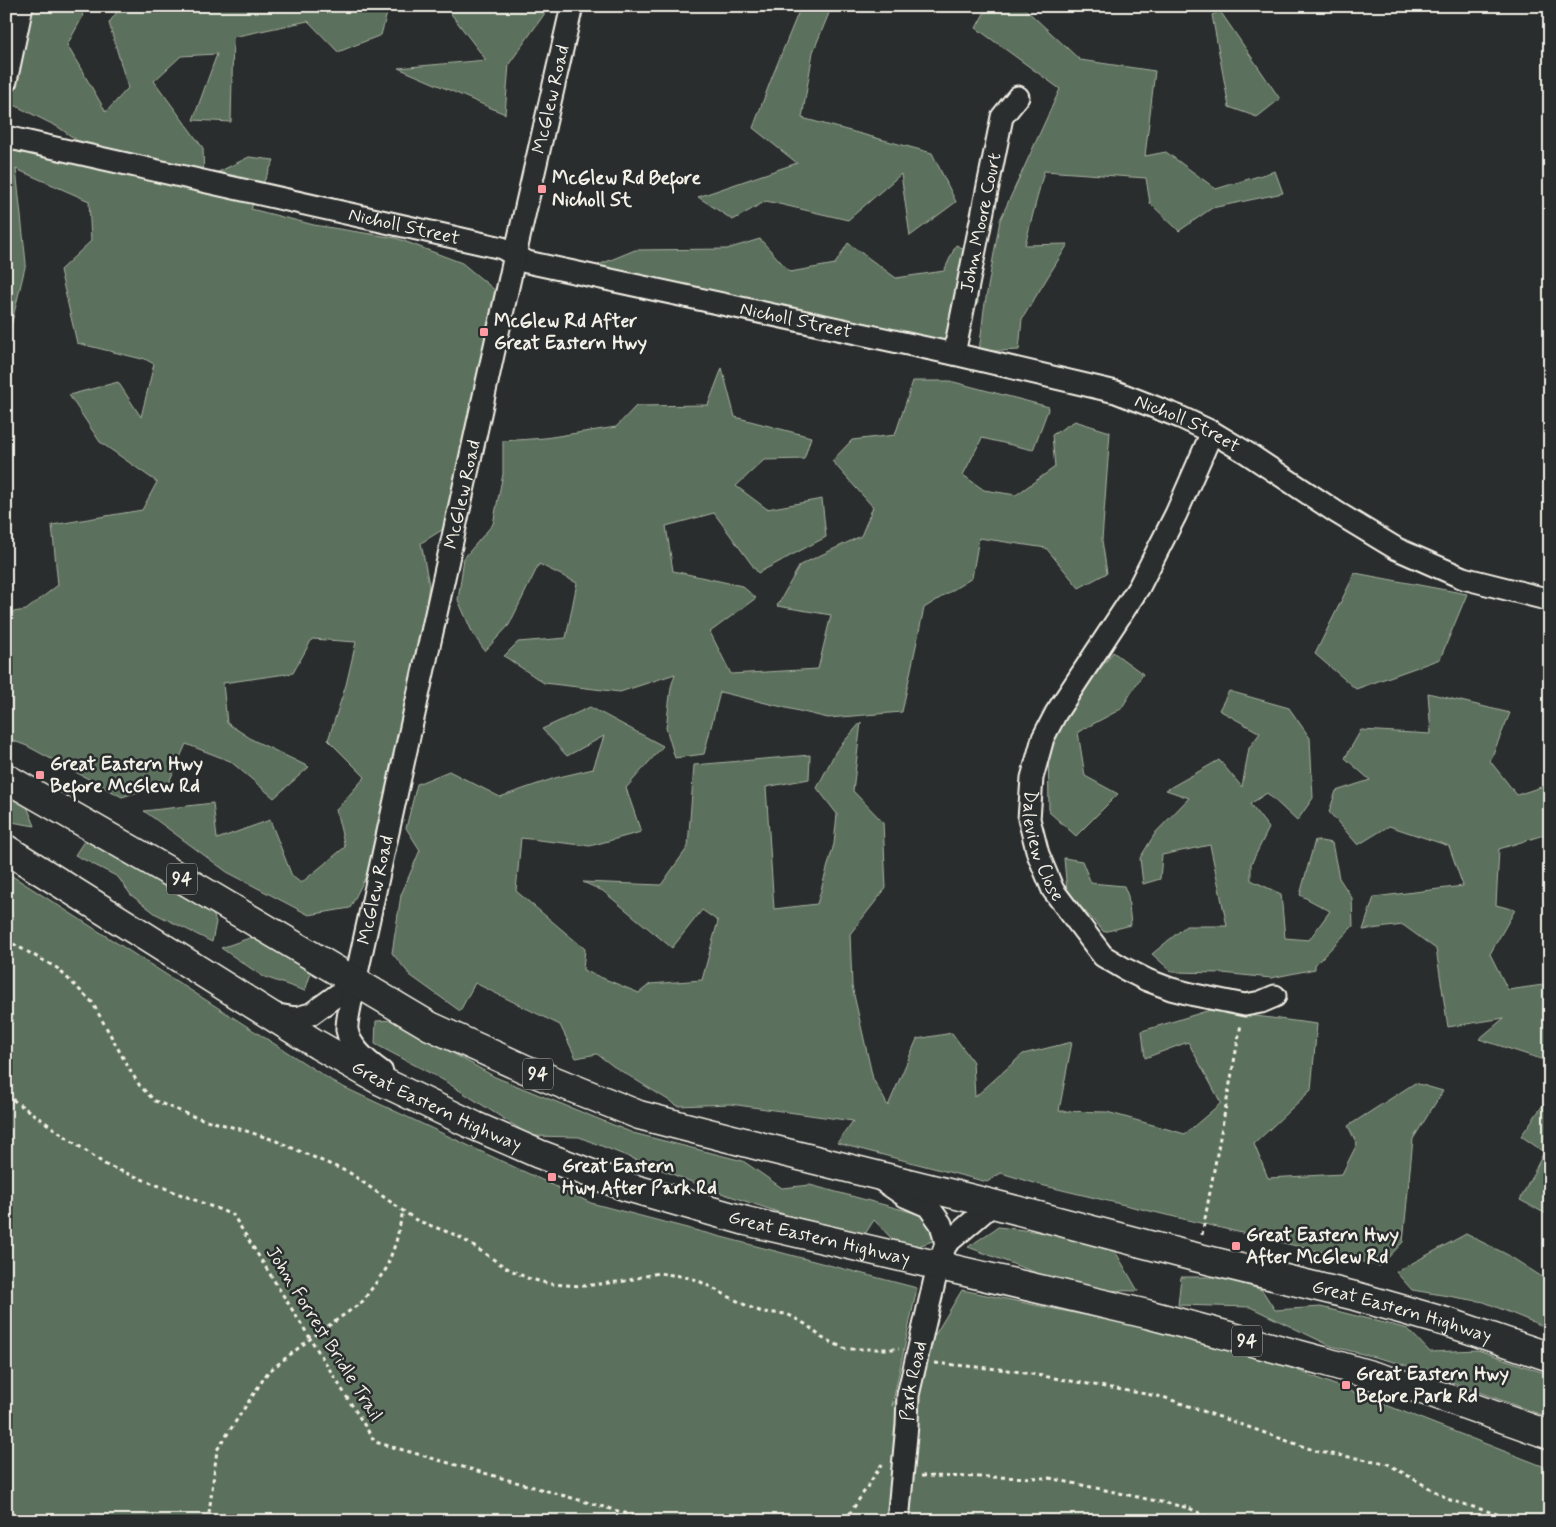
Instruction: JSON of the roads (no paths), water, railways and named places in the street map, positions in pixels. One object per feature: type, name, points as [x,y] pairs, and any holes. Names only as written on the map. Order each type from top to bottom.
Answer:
[{"type":"highway","name":"Great Eastern Highway","points":[[6,778],[191,884],[430,1026],[525,1069],[639,1114],[1134,1242],[1355,1296],[1453,1324],[1550,1357]]},
{"type":"highway","name":"Great Eastern Highway","points":[[6,849],[326,1049],[381,1081],[539,1154],[624,1186],[746,1221],[942,1255],[1432,1393],[1550,1435]]},
{"type":"street","points":[[6,81],[22,6]]},
{"type":"street","name":"McGlew Road","points":[[420,1100],[374,1066],[352,1045],[347,1029],[355,982],[515,255],[572,6]]},
{"type":"street","name":"John Moore Court","points":[[954,354],[1002,118],[1018,97]]},
{"type":"street","name":"Nicholl Street","points":[[6,137],[502,248],[527,262],[954,354],[1116,392],[1180,417],[1212,432],[1248,453],[1336,512],[1397,548],[1463,578],[1523,595],[1550,600]]},
{"type":"street","name":"Daleview Close","points":[[1212,432],[1176,514],[1139,586],[1056,713],[1043,738],[1032,778],[1029,819],[1038,854],[1053,890],[1104,956],[1125,969],[1171,989],[1195,995],[1245,1005],[1261,1002],[1275,996]]},
{"type":"street","points":[[271,1014],[296,1018],[311,1014],[355,982]]},
{"type":"street","points":[[874,1174],[905,1196],[928,1206],[941,1224],[942,1255]]},
{"type":"street","points":[[942,1255],[993,1204]]},
{"type":"street","name":"Park Road","points":[[898,1521],[908,1396],[942,1255]]},
{"type":"place","name":"McGlew Rd Before Nicholl St","points":[[542,189]]},
{"type":"place","name":"McGlew Rd After Great Eastern Hwy","points":[[484,332]]},
{"type":"place","name":"Great Eastern Hwy Before McGlew Rd","points":[[40,775]]},
{"type":"place","name":"Great Eastern Hwy After Park Rd","points":[[552,1177]]},
{"type":"place","name":"Great Eastern Hwy After McGlew Rd","points":[[1236,1246]]},
{"type":"place","name":"Great Eastern Hwy Before Park Rd","points":[[1346,1385]]}]
